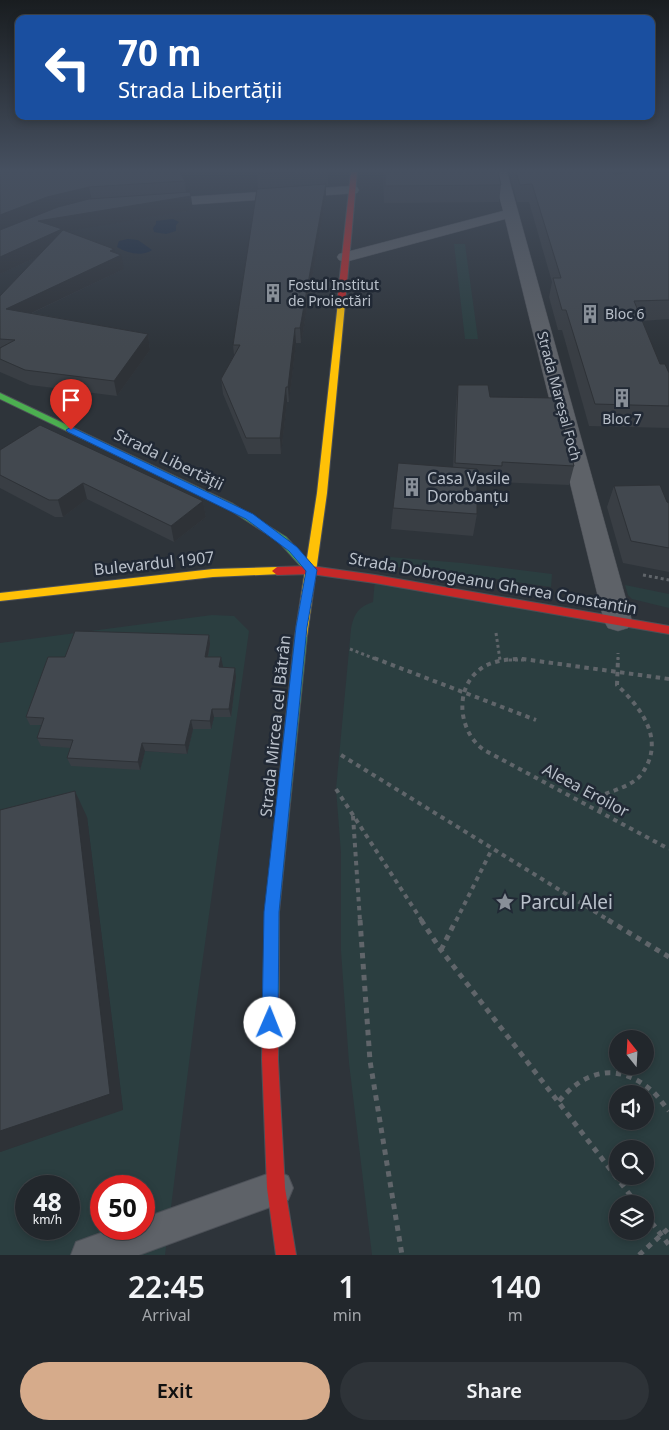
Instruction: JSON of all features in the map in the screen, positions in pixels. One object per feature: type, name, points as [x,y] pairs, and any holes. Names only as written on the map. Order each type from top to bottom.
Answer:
[{"type":"main road","name":"Strada Mircea cel Bătrân","points":[[286,1255],[276,1188],[270,1060],[272,912],[302,627],[322,493],[348,231]]},
{"type":"main road","name":"Strada Libertății","points":[[0,396],[243,513],[282,539],[311,570]]},
{"type":"main road","name":"Strada Dobrogeanu Gherea Constantin","points":[[311,570],[375,579],[669,630]]},
{"type":"main road","name":"Bulevardul 1907","points":[[0,597],[214,573],[311,570]]},
{"type":"street","points":[[345,257],[445,231]]},
{"type":"street","name":"Strada Mareșal Foch","points":[[517,231],[618,621]]},
{"type":"lane","points":[[89,1255],[276,1188]]},
{"type":"path","points":[[600,811],[604,794],[626,786],[644,773],[653,747],[647,718],[633,698],[617,685],[618,621]]},
{"type":"path","points":[[350,649],[536,720]]},
{"type":"path","points":[[465,693],[472,678],[480,669],[491,663],[511,659],[618,671],[669,679]]},
{"type":"path","name":"Aleea Eroilor","points":[[465,693],[462,719],[467,731],[476,744],[490,754],[669,849]]},
{"type":"path","points":[[341,755],[669,956]]},
{"type":"path","points":[[336,789],[441,950],[630,1195]]},
{"type":"path","points":[[352,815],[370,1061],[402,1255]]},
{"type":"path","points":[[441,950],[492,849]]},
{"type":"path","points":[[559,1101],[570,1086],[592,1074],[619,1073],[648,1088],[669,1111]]},
{"type":"path","points":[[654,1226],[669,1245]]},
{"type":"path","points":[[639,1255],[669,1228]]},
{"type":"shaded area","points":[[454,244],[465,244],[478,339],[465,339]]},
{"type":"shaded area","points":[[390,557],[462,563],[552,574],[551,587],[462,574],[388,566]]},
{"type":"shaded area","name":"Parcul Alei","points":[[375,579],[669,630],[669,1255],[372,1255],[349,1063],[341,951],[341,853],[336,789],[351,629],[354,619],[364,606],[373,602]]},
{"type":"shaded area","points":[[625,585],[669,594],[669,608],[632,599],[628,595]]},
{"type":"shaded area","points":[[212,615],[234,616],[249,631],[196,1007],[165,1255],[0,1255],[0,1152],[123,1109],[87,817],[0,840],[0,643]],"holes":[[[210,644],[206,665],[231,717],[214,717],[211,729],[193,729],[187,754],[145,751],[140,770],[77,748],[48,726],[30,724]]]},
{"type":"water","points":[[154,231],[176,231],[166,234]]},
{"type":"water","points":[[128,239],[138,240],[152,250],[144,253],[134,253],[117,247],[119,241]]},
{"type":"building","points":[[0,231],[59,231],[0,257]]},
{"type":"building","points":[[65,231],[114,249],[110,251],[121,255],[6,309],[148,334],[114,381],[25,370],[0,359],[0,348],[15,340],[0,339],[0,296]]},
{"type":"building","points":[[251,231],[318,231],[300,328],[295,328],[280,438],[246,438],[221,379],[240,345],[233,345]]},
{"type":"building","points":[[546,231],[669,231],[669,300],[634,301],[660,364],[665,364],[669,373],[669,406],[595,404],[566,310],[562,310],[553,278],[561,278]]},
{"type":"building","points":[[458,385],[488,385],[490,397],[556,398],[574,466],[502,462],[502,466],[455,463]]},
{"type":"building","points":[[40,425],[203,501],[171,526],[83,483],[58,500],[49,500],[0,475],[0,450]]},
{"type":"building","points":[[398,463],[477,469],[477,514],[393,508]]},
{"type":"building","points":[[660,485],[669,503],[669,548],[631,541],[614,486]]},
{"type":"building","points":[[75,631],[209,635],[205,657],[221,657],[219,667],[235,668],[229,709],[212,709],[210,721],[191,720],[185,745],[142,743],[138,762],[67,758],[73,740],[37,738],[44,718],[26,717],[48,657],[65,657]]},
{"type":"building","points":[[75,791],[110,1094],[0,1131],[0,810]]},
{"type":"traffic: fast","points":[[0,396],[230,506],[282,539],[311,570]]},
{"type":"traffic: fast","points":[[271,995],[272,912],[301,636]]},
{"type":"traffic: slow","points":[[301,636],[322,493],[341,304]]},
{"type":"traffic: slow","points":[[0,597],[213,573],[277,571]]},
{"type":"traffic: jam","points":[[341,304],[348,231]]},
{"type":"traffic: jam","points":[[277,571],[311,570],[375,579],[669,630]]},
{"type":"traffic: jam","points":[[271,995],[270,1060],[276,1188],[286,1255]]},
{"type":"place","name":"Fostul Institut de Proiectări","points":[[273,293]]},
{"type":"place","name":"Bloc 6","points":[[590,314]]},
{"type":"place","name":"Bloc 7","points":[[622,398]]},
{"type":"place","name":"Casa Vasile Dorobanțu","points":[[412,487]]},
{"type":"place","name":"Parcul Alei","points":[[505,902]]},
{"type":"route","points":[[71,430],[230,506],[249,517],[282,539],[311,570],[302,627],[272,912],[270,1023]]}]
